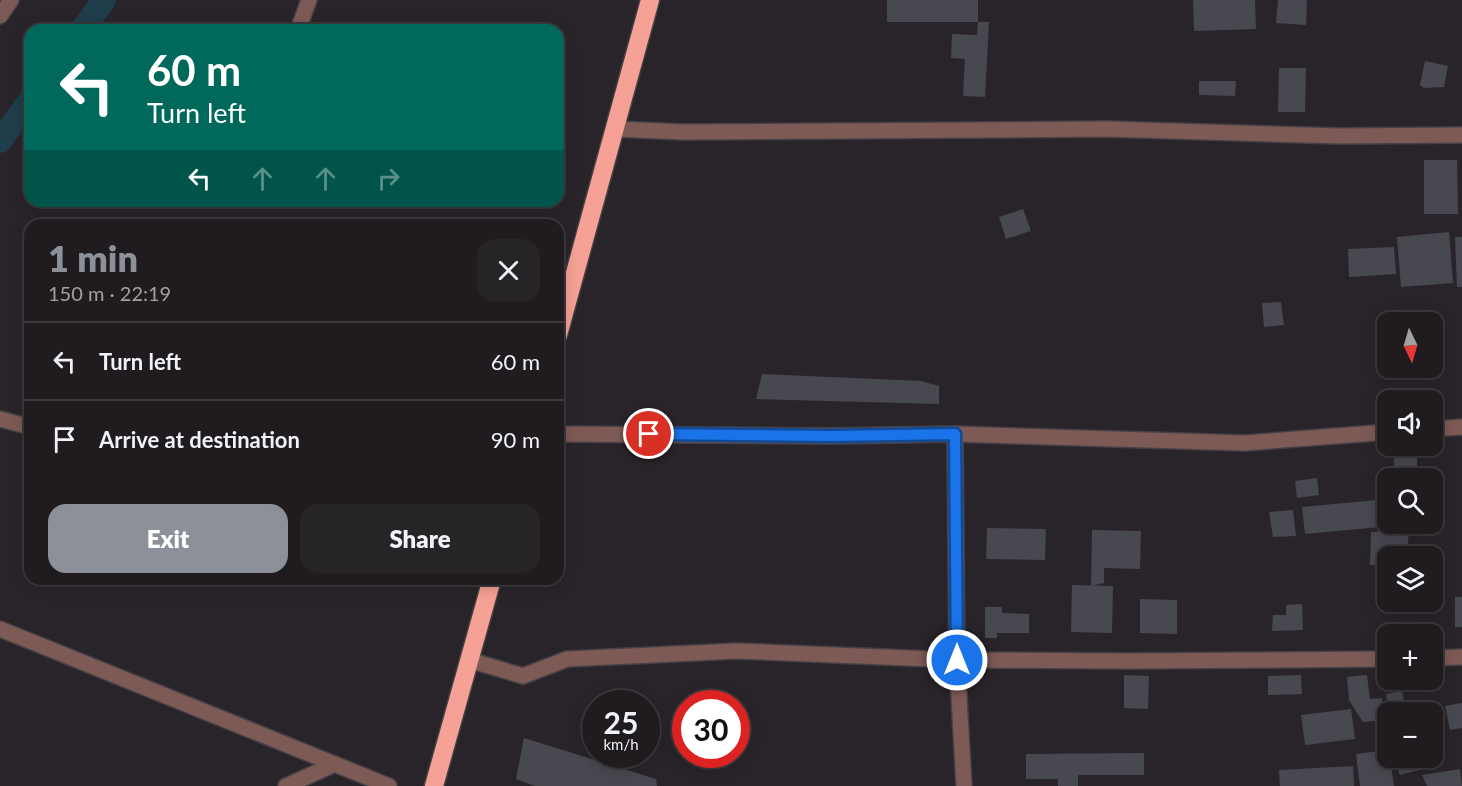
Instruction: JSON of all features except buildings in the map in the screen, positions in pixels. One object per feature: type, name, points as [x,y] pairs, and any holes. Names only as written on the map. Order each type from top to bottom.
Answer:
[{"type":"highway","points":[[564,313],[650,0]]},
{"type":"highway","points":[[434,786],[490,585]]},
{"type":"street","points":[[0,16],[11,0]]},
{"type":"street","points":[[300,24],[309,0]]},
{"type":"street","points":[[614,129],[695,132],[1107,129],[1340,136],[1462,135]]},
{"type":"street","points":[[0,419],[24,425]]},
{"type":"street","points":[[1443,428],[1462,427]]},
{"type":"street","points":[[564,434],[819,436],[955,434],[1245,443],[1377,433]]},
{"type":"street","points":[[955,434],[957,660],[964,786]]},
{"type":"street","points":[[0,629],[389,786]]},
{"type":"street","points":[[469,660],[523,676],[567,659],[737,651],[957,660],[1377,659]]},
{"type":"street","points":[[1443,658],[1462,657]]},
{"type":"street","points":[[286,786],[335,764]]},
{"type":"waterway","points":[[86,24],[104,0]]},
{"type":"waterway","points":[[0,141],[24,108]]},
{"type":"route","points":[[649,434],[831,436],[955,434],[957,660]]}]
